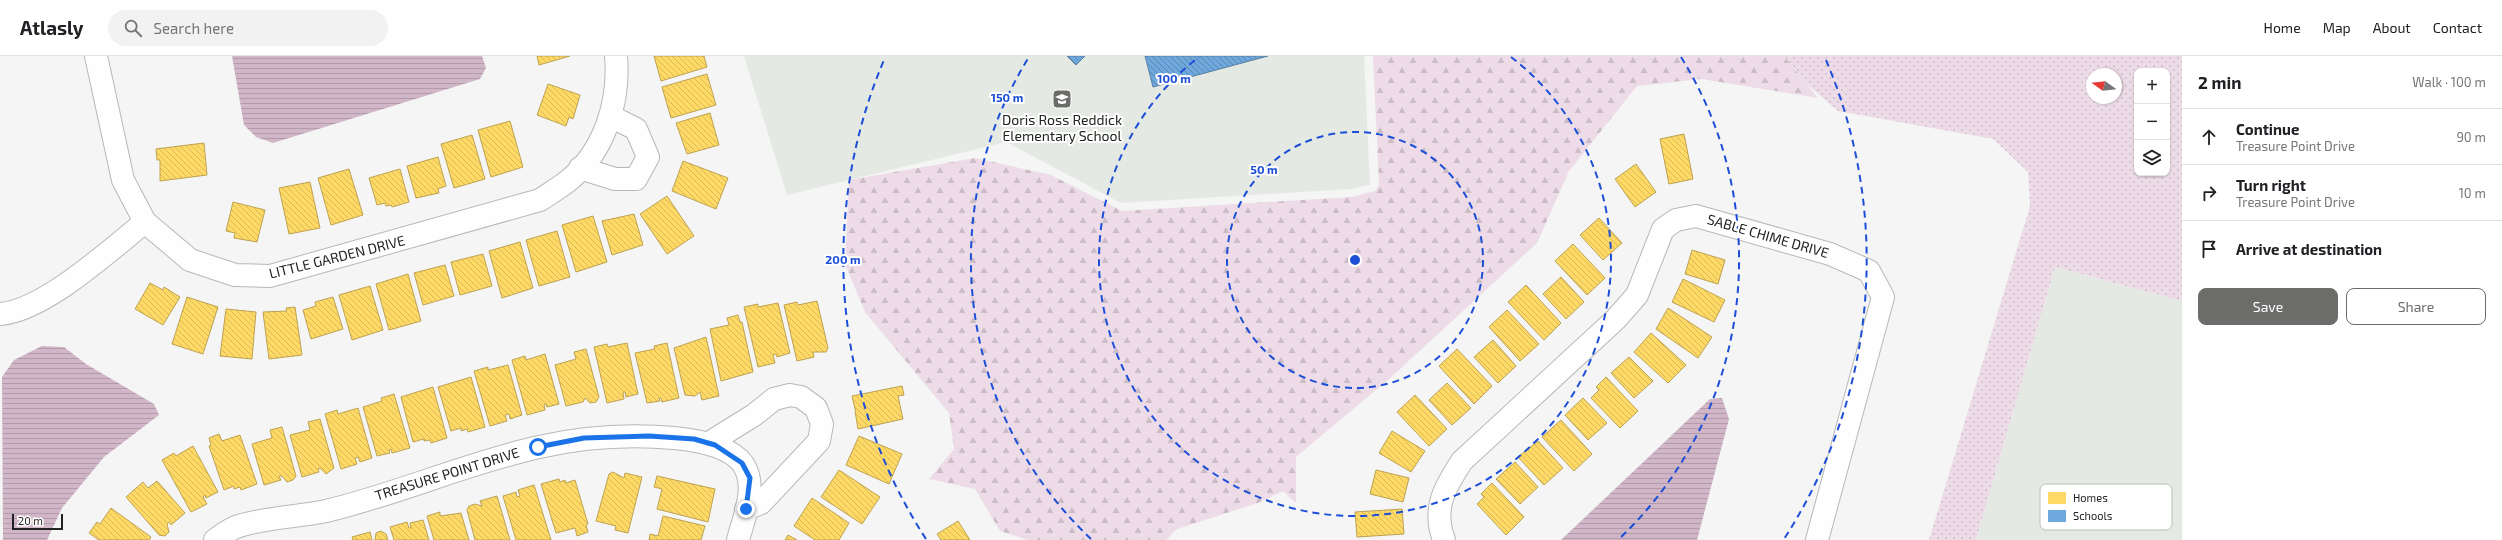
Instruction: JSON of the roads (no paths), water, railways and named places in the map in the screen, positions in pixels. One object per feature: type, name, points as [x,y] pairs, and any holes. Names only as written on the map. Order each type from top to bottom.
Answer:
[{"type":"street","name":"LITTLE GARDEN DRIVE","points":[[96,56],[123,180],[145,222],[190,260],[235,274],[270,276],[540,200],[569,180],[593,154],[612,117],[618,77],[616,56]]},
{"type":"street","points":[[580,168],[615,179],[636,179],[648,158],[636,129],[612,117]]},
{"type":"street","name":"SABLE CHIME DRIVE","points":[[1444,540],[1439,507],[1444,489],[1462,461],[1616,319],[1637,294],[1663,229],[1676,220],[1696,216],[1830,254],[1869,271],[1883,297],[1817,540]]},
{"type":"street","points":[[0,314],[35,303],[76,276],[145,222]]},
{"type":"street","points":[[709,443],[754,415],[774,399],[790,395],[801,397],[816,408],[822,424],[819,441],[761,503],[746,509]]},
{"type":"street","name":"TREASURE POINT DRIVE","points":[[215,540],[238,526],[285,515],[326,511],[538,447],[584,438],[649,436],[694,439],[709,443],[715,445],[742,463],[750,478],[746,509],[738,540]]},
{"type":"place","name":"Doris Ross Reddick Elementary School","points":[[1062,99]]}]
